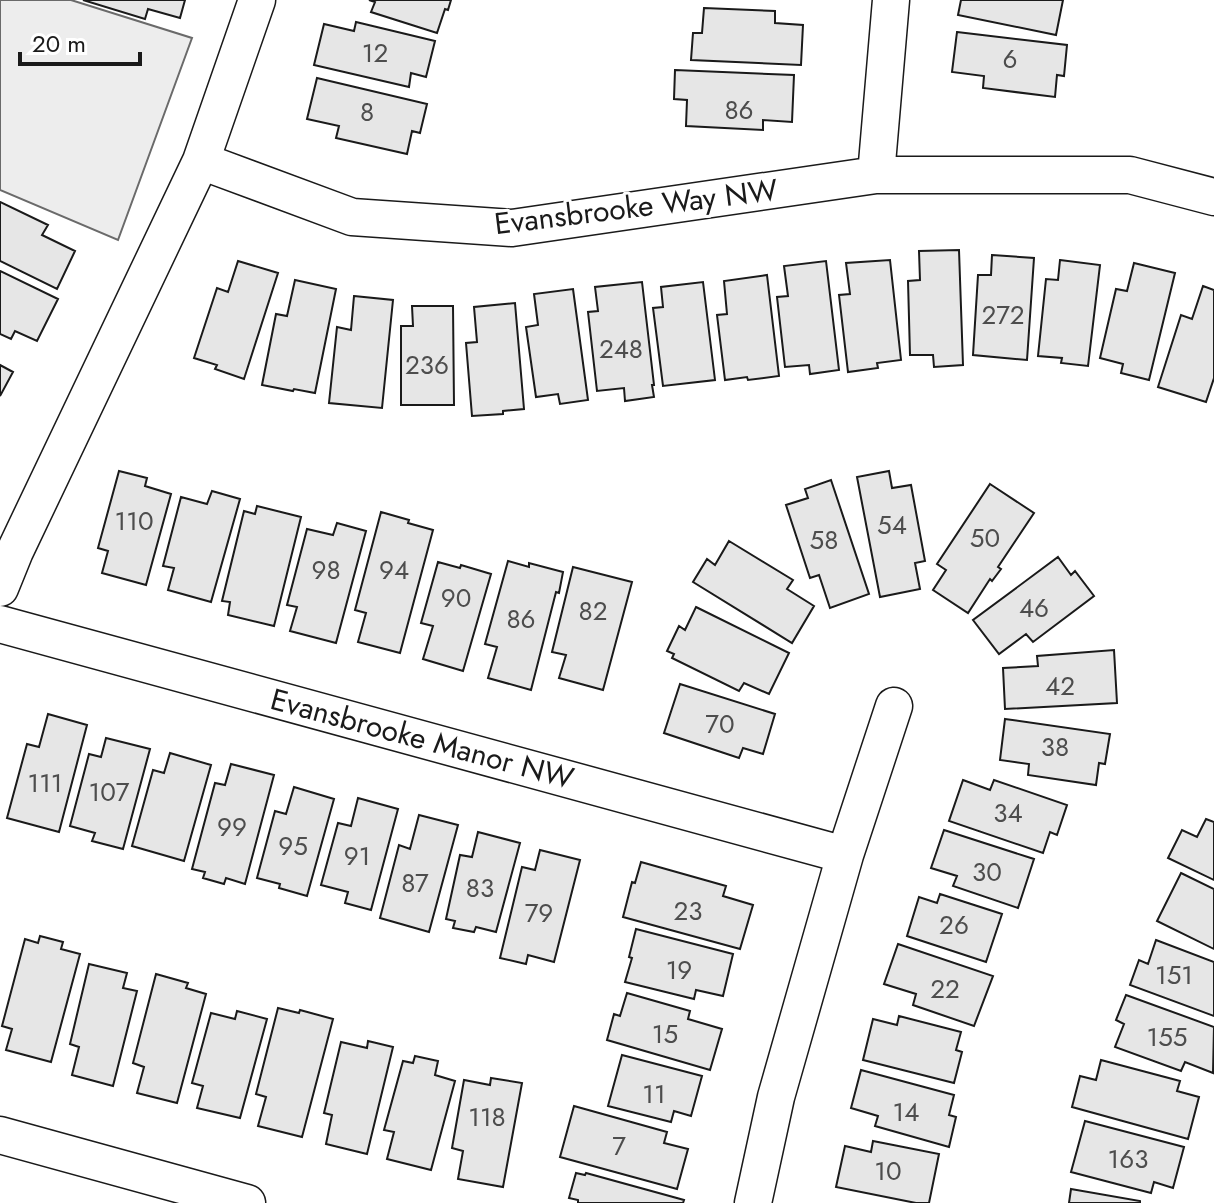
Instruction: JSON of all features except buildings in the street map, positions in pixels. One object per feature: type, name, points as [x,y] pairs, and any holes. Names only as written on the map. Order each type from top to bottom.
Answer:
[{"type":"street","points":[[0,588],[201,161],[257,0]]},
{"type":"street","points":[[876,175],[891,0]]},
{"type":"street","name":"Evansbrooke Way NW","points":[[201,161],[352,217],[512,228],[876,175],[1130,175],[1214,197]]},
{"type":"street","name":"Evansbrooke Manor NW","points":[[0,624],[845,855]]},
{"type":"street","points":[[753,1203],[776,1097],[845,855],[894,706]]},
{"type":"street","points":[[0,1135],[247,1203]]},
{"type":"shaded area","points":[[0,0],[71,0],[192,38],[118,240],[0,190]]}]
